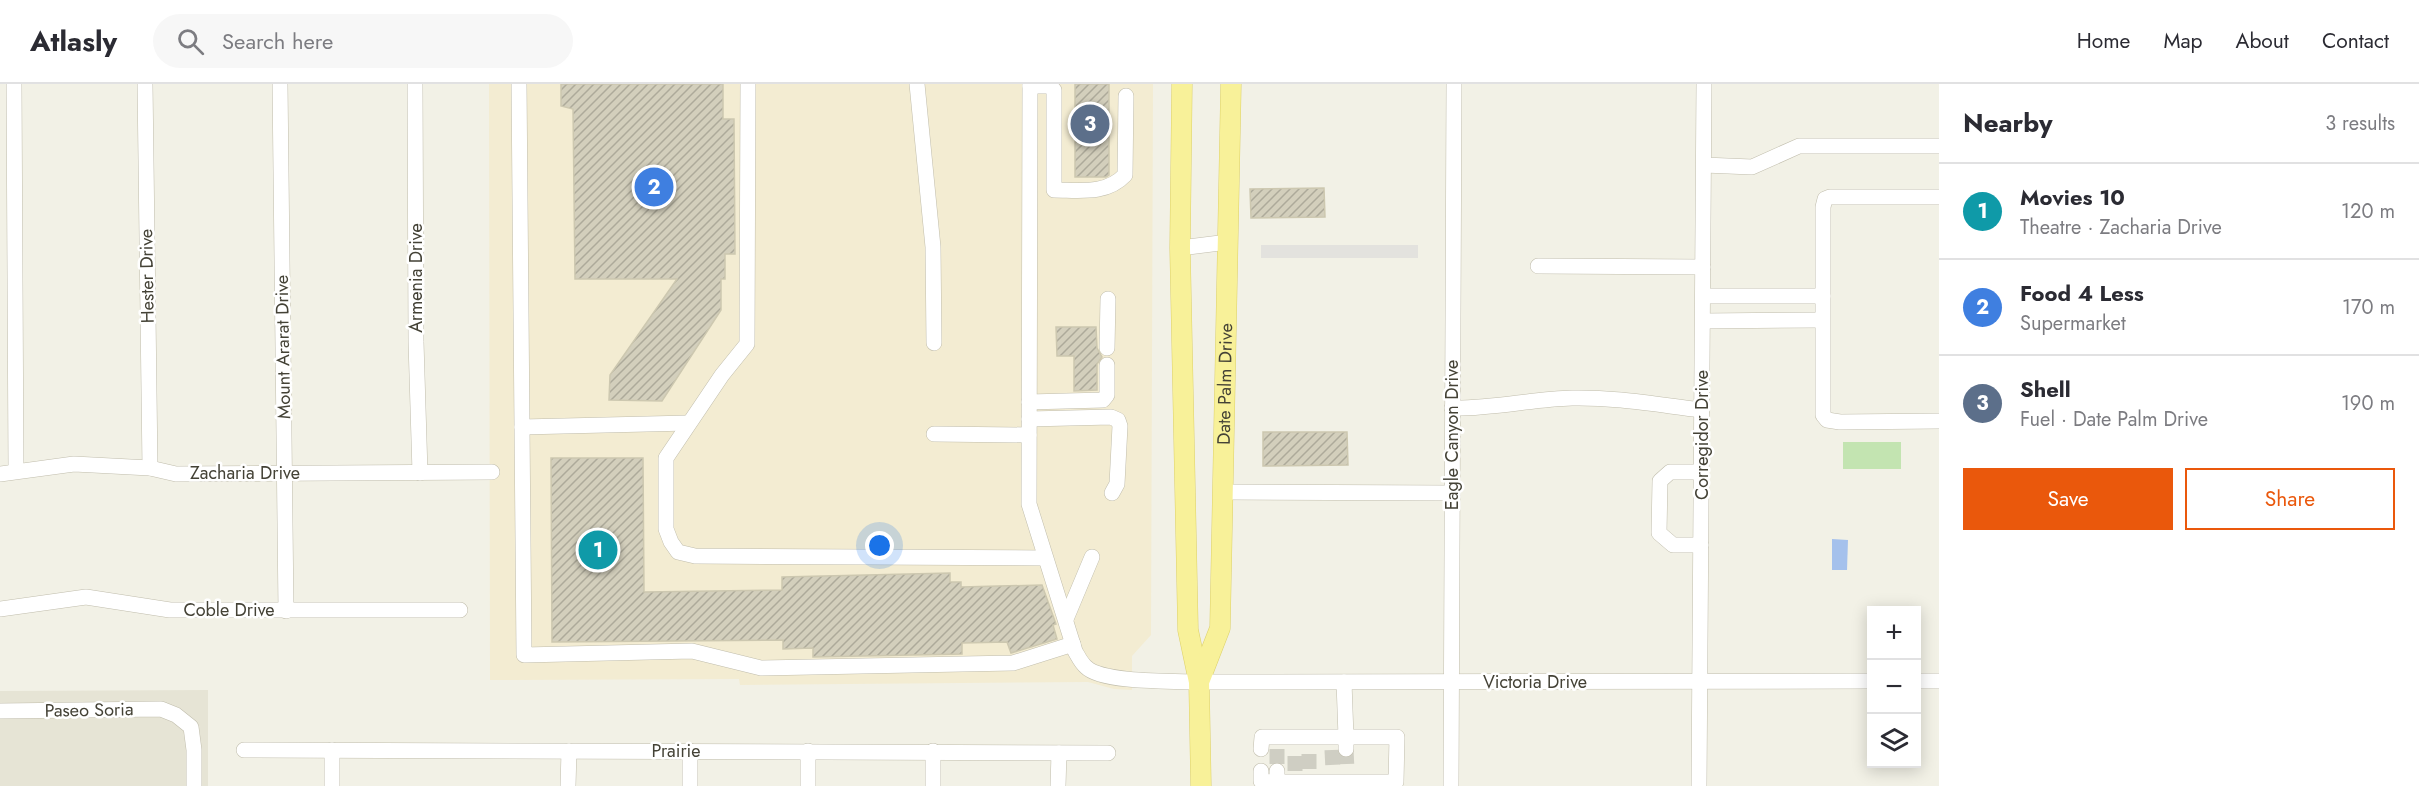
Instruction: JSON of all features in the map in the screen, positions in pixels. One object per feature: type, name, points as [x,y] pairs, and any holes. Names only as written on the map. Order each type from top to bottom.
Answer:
[{"type":"main road","name":"Date Palm Drive","points":[[1182,84],[1180,248],[1188,630],[1199,682],[1201,786]]},
{"type":"main road","name":"Date Palm Drive","points":[[1199,682],[1220,628],[1231,84]]},
{"type":"street","points":[[14,84],[16,471]]},
{"type":"street","name":"Hester Drive","points":[[145,84],[150,468]]},
{"type":"street","name":"Mount Ararat Drive","points":[[280,84],[286,611]]},
{"type":"street","name":"Armenia Drive","points":[[415,84],[416,342],[420,473]]},
{"type":"street","points":[[519,84],[524,655],[692,651],[761,668],[1013,663],[1073,644]]},
{"type":"street","points":[[748,84],[747,344],[666,458],[666,529],[671,542],[678,552],[695,556],[1044,558]]},
{"type":"street","points":[[917,84],[933,246],[934,343]]},
{"type":"street","name":"Eagle Canyon Drive","points":[[1450,786],[1454,84]]},
{"type":"street","name":"Corregidor Drive","points":[[1700,786],[1704,84]]},
{"type":"street","points":[[1030,85],[1050,86],[1054,90],[1054,190],[1098,190],[1116,184],[1125,175],[1126,96]]},
{"type":"street","name":"Victoria Drive","points":[[1030,85],[1029,504],[1044,558],[1073,644],[1087,668],[1121,679],[1199,682],[1867,681]]},
{"type":"street","points":[[1704,165],[1752,167],[1799,146],[1939,146]]},
{"type":"street","points":[[1029,164],[1054,164]]},
{"type":"street","points":[[1939,197],[1830,197],[1825,199],[1823,207],[1822,320],[1823,415],[1827,420],[1840,422],[1939,421]]},
{"type":"street","points":[[1180,248],[1228,242]]},
{"type":"street","points":[[1538,266],[1703,267]]},
{"type":"street","points":[[1703,296],[1823,296]]},
{"type":"street","points":[[1766,296],[1766,320]]},
{"type":"street","points":[[1107,299],[1107,348]]},
{"type":"street","points":[[1703,321],[1822,320]]},
{"type":"street","points":[[1029,402],[1103,399],[1107,395],[1107,365]]},
{"type":"street","points":[[1452,408],[1474,409],[1572,398],[1702,410]]},
{"type":"street","points":[[1029,419],[1111,417],[1118,420],[1120,426],[1117,484],[1112,493]]},
{"type":"street","points":[[522,427],[689,423]]},
{"type":"street","points":[[934,434],[1029,435]]},
{"type":"street","name":"Zacharia Drive","points":[[0,474],[74,464],[150,468],[176,474],[492,472]]},
{"type":"street","points":[[1701,472],[1670,472],[1660,482],[1659,533],[1673,545],[1701,545]]},
{"type":"street","points":[[1223,492],[1452,493]]},
{"type":"street","points":[[1066,619],[1092,556]]},
{"type":"street","name":"Coble Drive","points":[[0,609],[86,597],[170,610],[460,610]]},
{"type":"street","points":[[1921,681],[1939,681]]},
{"type":"street","points":[[1339,743],[1344,682]]},
{"type":"street","name":"Paseo Soria","points":[[0,711],[161,709],[176,715],[191,727],[194,750],[194,786]]},
{"type":"street","points":[[1261,771],[1261,781],[1302,776],[1340,776],[1396,782],[1397,737],[1339,743],[1272,745]]},
{"type":"street","name":"Prairie","points":[[244,750],[1107,753]]},
{"type":"street","points":[[332,750],[332,786]]},
{"type":"street","points":[[568,786],[569,751]]},
{"type":"street","points":[[690,751],[690,786]]},
{"type":"street","points":[[808,751],[808,786]]},
{"type":"street","points":[[933,752],[933,786]]},
{"type":"street","points":[[1058,786],[1059,753]]},
{"type":"shaded area","points":[[489,84],[1153,84],[1151,635],[1132,656],[1132,690],[1114,689],[1088,682],[740,685],[739,679],[490,680]]},
{"type":"shaded area","points":[[1261,245],[1418,245],[1418,258],[1261,258]]},
{"type":"shaded area","points":[[208,690],[208,786],[0,786],[0,691]]},
{"type":"green space","points":[[1843,442],[1901,442],[1901,469],[1843,469]]},
{"type":"water","points":[[1832,539],[1848,540],[1847,570],[1832,570]]},
{"type":"building","points":[[561,84],[723,84],[723,119],[734,119],[735,254],[725,254],[725,279],[721,279],[721,310],[662,401],[609,400],[610,375],[677,279],[575,279],[573,109],[561,106]]},
{"type":"building","points":[[1075,84],[1109,84],[1109,175],[1106,177],[1075,177]]},
{"type":"building","points":[[1324,188],[1325,217],[1251,218],[1250,189]]},
{"type":"building","points":[[1056,327],[1096,327],[1097,348],[1102,357],[1097,364],[1097,390],[1074,391],[1074,356],[1057,356]]},
{"type":"building","points":[[1263,432],[1347,432],[1348,465],[1263,466]]},
{"type":"building","points":[[551,458],[643,458],[644,592],[782,590],[782,577],[950,573],[950,582],[961,582],[961,587],[1042,585],[1056,624],[1053,625],[1057,639],[1011,653],[1007,642],[962,643],[962,654],[813,657],[813,648],[783,649],[783,640],[552,642]]},
{"type":"tunnel","points":[[1277,749],[1277,771]]},
{"type":"tunnel","points":[[1295,749],[1295,771]]},
{"type":"tunnel","points":[[1346,749],[1347,770]]},
{"type":"tunnel","points":[[1309,750],[1309,769]]},
{"type":"tunnel","points":[[1332,750],[1333,770]]},
{"type":"place","name":"Shell","points":[[1090,124]]},
{"type":"place","name":"Food 4 Less","points":[[654,187]]},
{"type":"place","name":"Movies 10","points":[[598,550]]}]
